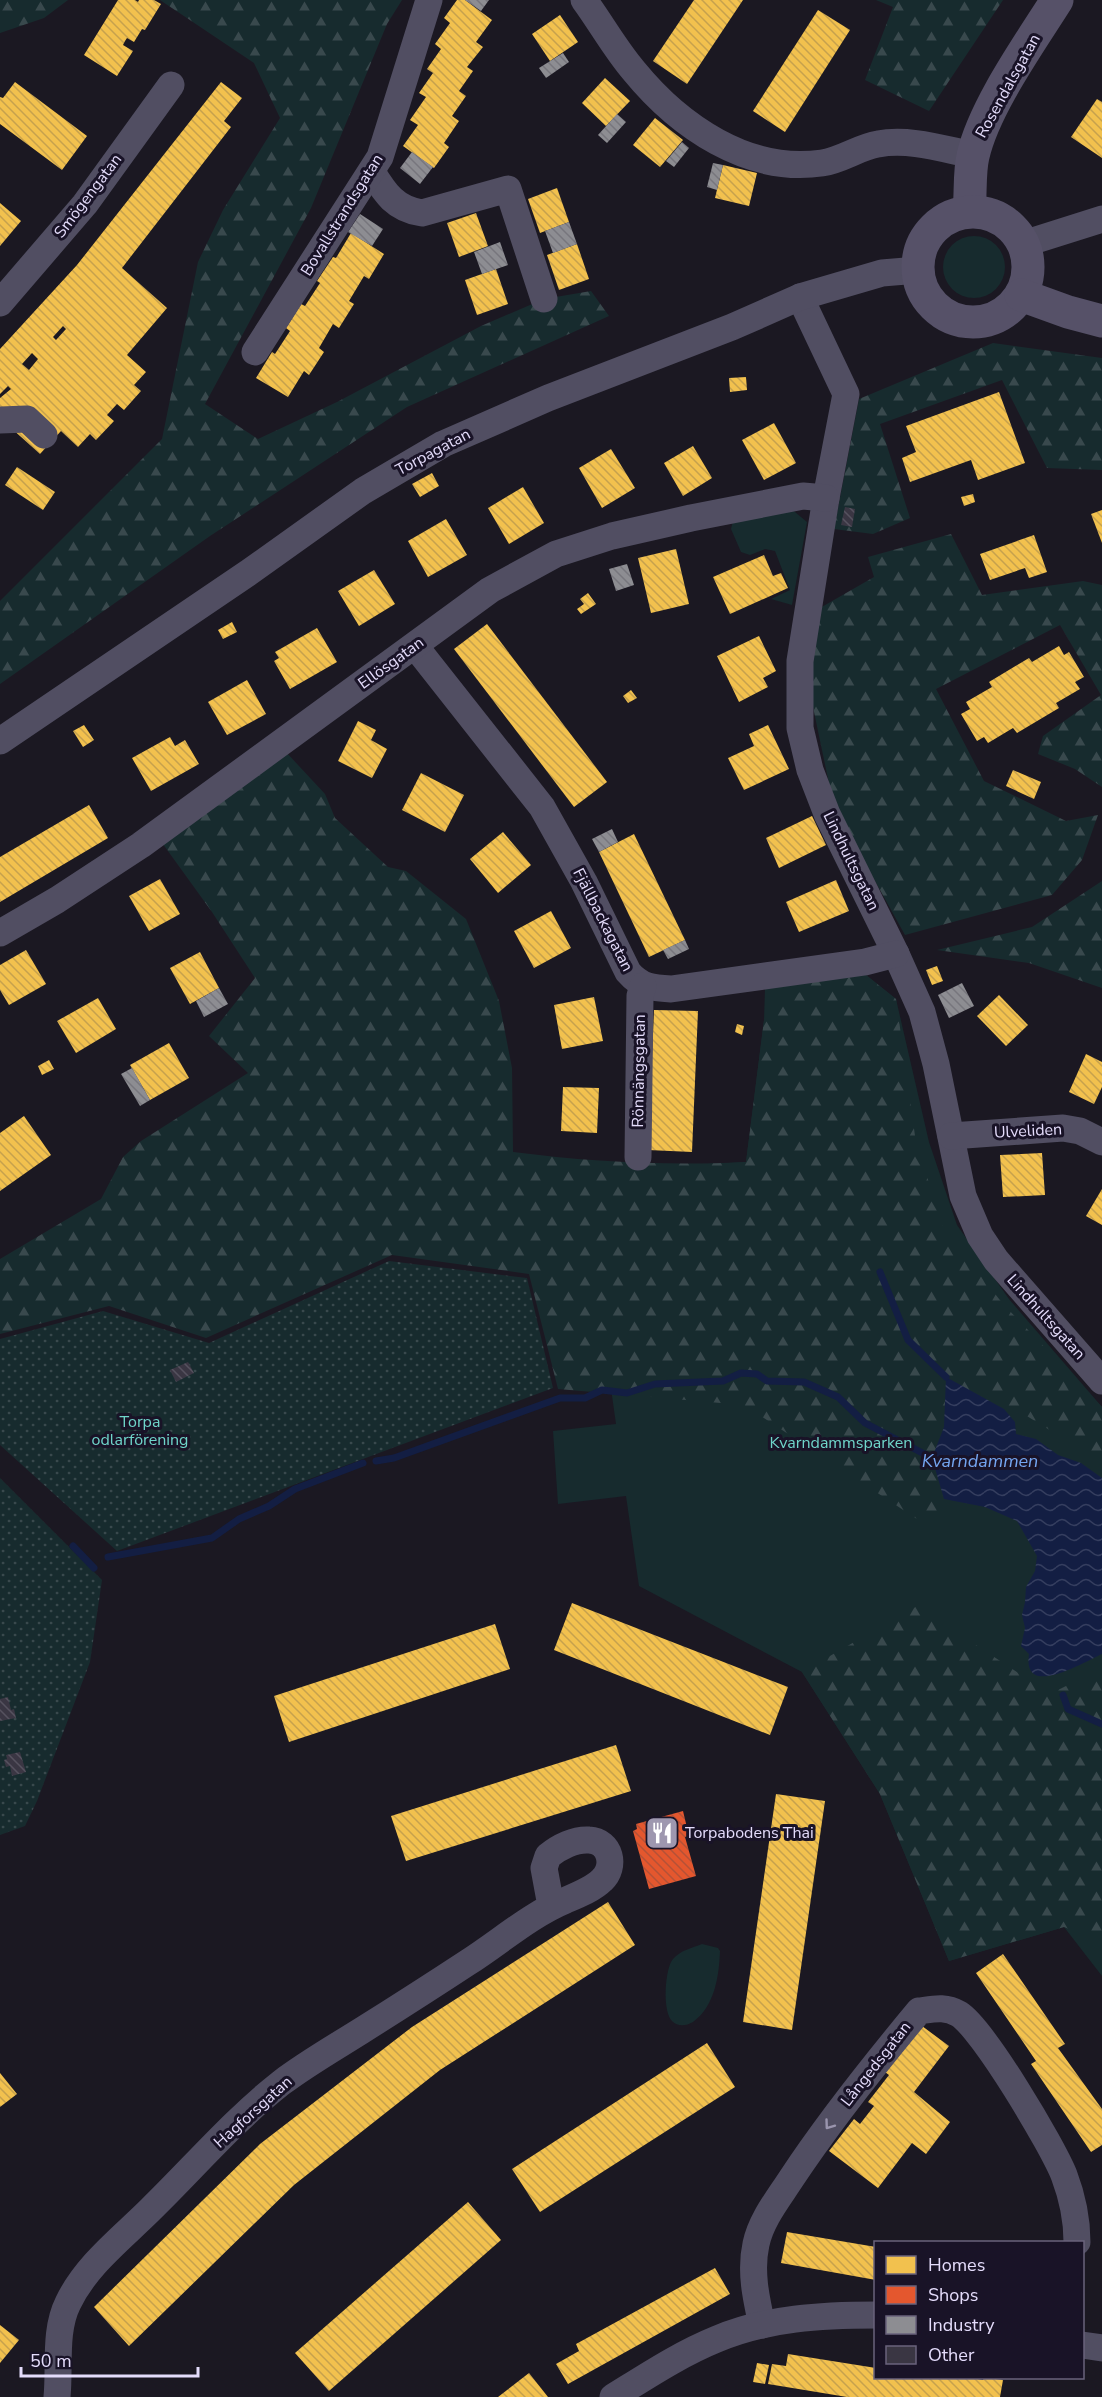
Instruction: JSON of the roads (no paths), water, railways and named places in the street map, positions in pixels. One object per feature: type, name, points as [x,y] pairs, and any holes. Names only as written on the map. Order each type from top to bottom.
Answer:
[{"type":"street","name":"Bovallstrandsgatan","points":[[255,352],[380,157],[429,0]]},
{"type":"street","points":[[584,0],[632,70],[656,96],[692,127],[735,150],[764,161],[791,165],[824,163],[878,144],[926,146],[973,155]]},
{"type":"street","name":"Rosendalsgatan","points":[[969,212],[973,155],[979,136],[994,104],[1057,0]]},
{"type":"street","name":"Smögengatan","points":[[0,303],[85,204],[171,85]]},
{"type":"street","points":[[372,172],[393,200],[408,211],[422,213],[508,189],[544,298]]},
{"type":"street","points":[[969,212],[988,213],[1013,228],[1023,244],[1029,267],[1027,282],[1021,295],[1012,306],[994,318],[980,322],[958,320],[945,314],[929,300],[922,287],[918,270],[920,251],[930,232],[946,218],[969,212]]},
{"type":"street","points":[[1023,244],[1102,219]]},
{"type":"street","name":"Torpagatan","points":[[0,741],[248,573],[363,491],[443,444],[548,398],[732,327],[800,297],[882,273],[918,270]]},
{"type":"street","points":[[1021,295],[1068,312],[1102,321]]},
{"type":"street","name":"Lindhultsgatan","points":[[800,297],[846,394],[826,498],[800,661],[800,728],[810,771],[827,814],[922,1012],[936,1064],[963,1196],[980,1236],[996,1260],[1102,1382]]},
{"type":"street","points":[[0,420],[27,419],[44,435]]},
{"type":"street","name":"Ellösgatan","points":[[0,933],[57,900],[141,845],[490,590],[556,554],[612,536],[701,516],[803,496],[826,498]]},
{"type":"street","name":"Fjällbackagatan","points":[[415,646],[542,807],[584,882],[628,972],[644,986],[683,987],[865,962],[896,954]]},
{"type":"street","name":"Rönnängsgatan","points":[[638,1157],[640,996],[644,986]]},
{"type":"street","name":"Ulveliden","points":[[951,1136],[1063,1128],[1080,1131],[1102,1142]]},
{"type":"street","name":"Hagforsgatan","points":[[57,2397],[60,2340],[63,2317],[68,2303],[89,2270],[133,2226],[243,2117],[281,2084],[551,1906]]},
{"type":"street","name":"Långedsgatan","points":[[762,2325],[754,2284],[754,2252],[764,2222],[859,2083],[919,2011],[941,2007],[957,2013],[966,2019],[988,2048],[1046,2138],[1064,2175],[1073,2208],[1077,2241]]},
{"type":"street","points":[[613,2397],[679,2357],[719,2338],[762,2325],[801,2318],[874,2315]]},
{"type":"street","points":[[1084,2345],[1102,2348]]},
{"type":"water","name":"Kvarndammen","points":[[946,1377],[1004,1409],[1015,1422],[1016,1434],[1036,1439],[1058,1455],[1081,1463],[1102,1478],[1102,1654],[1056,1674],[1035,1675],[1029,1668],[1029,1654],[1021,1646],[1025,1628],[1022,1615],[1026,1587],[1035,1571],[1037,1556],[1017,1521],[985,1507],[944,1499],[932,1458],[944,1427]]},
{"type":"waterway","points":[[880,1272],[908,1340],[946,1377]]},
{"type":"waterway","points":[[376,1461],[394,1458],[560,1398],[585,1398],[602,1390],[627,1393],[655,1384],[723,1381],[741,1373],[757,1374],[767,1381],[804,1382],[838,1397],[865,1423],[932,1458]]},
{"type":"waterway","points":[[108,1557],[212,1538],[239,1519],[269,1506],[295,1489],[363,1463]]},
{"type":"waterway","points":[[73,1546],[94,1568]]},
{"type":"waterway","points":[[1063,1695],[1068,1709],[1102,1724]]},
{"type":"place","name":"Torpabodens Thai","points":[[662,1833]]},
{"type":"park label","name":"Torpa odlarförening","points":[[140,1431]]},
{"type":"park label","name":"Kvarndammsparken","points":[[841,1443]]}]
